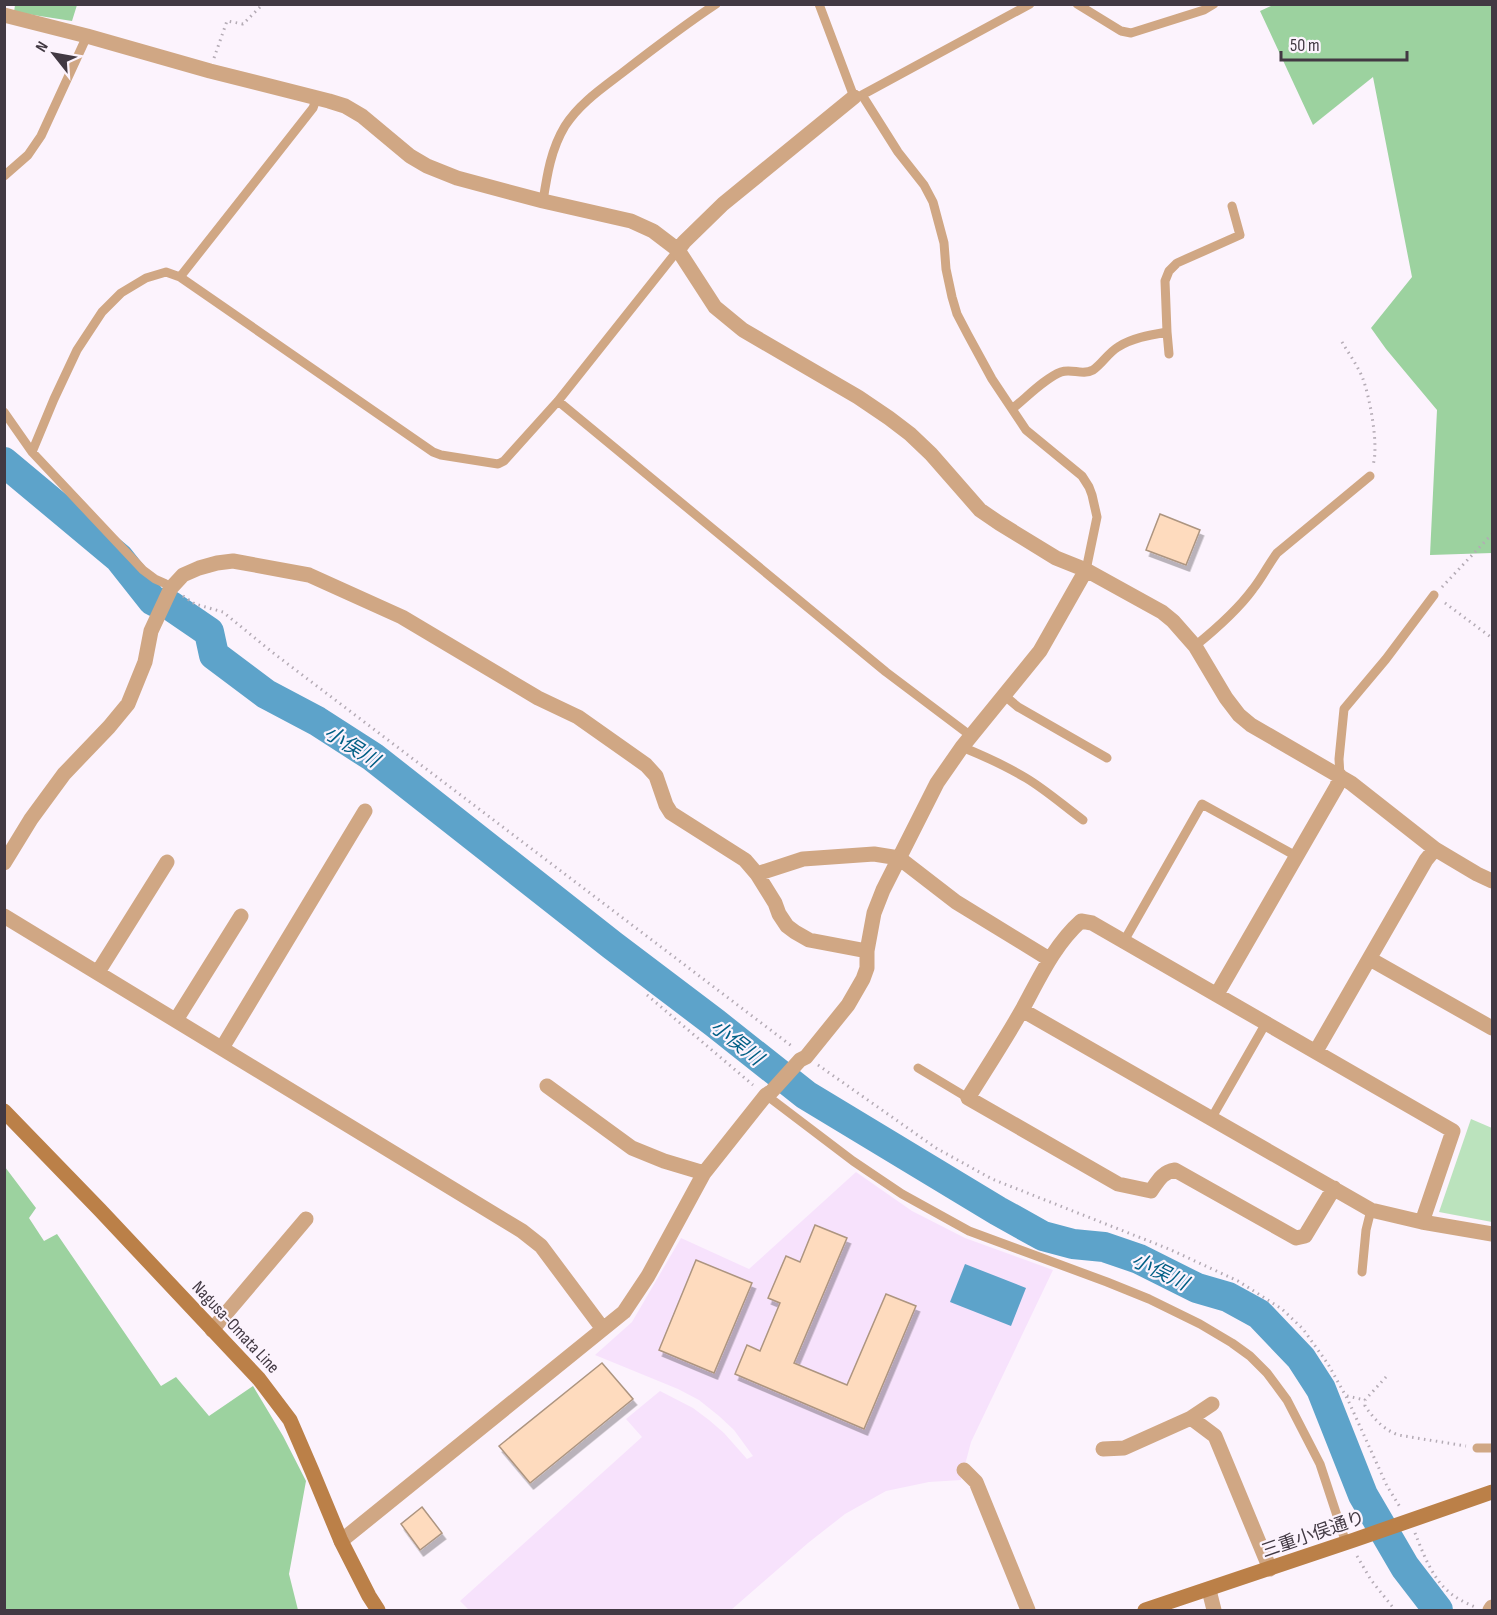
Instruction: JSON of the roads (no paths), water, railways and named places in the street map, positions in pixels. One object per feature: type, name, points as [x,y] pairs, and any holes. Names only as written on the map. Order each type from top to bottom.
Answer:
[{"type":"main road","name":"Nagusa-Omata Line","points":[[4,1111],[259,1379],[290,1420],[341,1541],[378,1611]]},
{"type":"main road","name":"三重小俣通り","points":[[1145,1611],[1350,1542],[1405,1519],[1492,1492]]},
{"type":"street","points":[[4,15],[345,106],[362,116],[410,156],[427,166],[457,178],[631,221],[652,231],[678,250],[715,307],[729,320],[889,418],[924,448],[980,510],[1056,558],[1086,570],[1162,612],[1184,632],[1226,698],[1239,715],[1251,725],[1351,783],[1435,849],[1492,881]]},
{"type":"street","points":[[678,250],[723,204],[858,96]]},
{"type":"street","points":[[4,863],[31,819],[64,774],[128,704],[145,662],[151,631],[170,590],[183,575],[199,568],[233,561],[309,575],[402,616],[538,698],[579,717],[646,765],[656,776],[671,813],[745,860],[757,874],[786,926],[809,940],[867,951]]},
{"type":"street","points":[[341,1541],[624,1312],[648,1276],[704,1173],[769,1093],[803,1058],[848,1005],[863,980],[867,968],[867,951],[874,913],[883,890],[937,783],[967,741],[1040,651],[1086,570]]},
{"type":"street","points":[[1217,994],[1337,786],[1340,776]]},
{"type":"street","points":[[222,1048],[365,810]]},
{"type":"street","points":[[1316,1051],[1426,860],[1435,849]]},
{"type":"street","points":[[757,874],[804,859],[874,854],[899,858],[956,902],[1049,959]]},
{"type":"street","points":[[98,972],[167,862]]},
{"type":"street","points":[[4,916],[522,1231],[541,1246],[603,1329]]},
{"type":"street","points":[[176,1020],[241,916]]},
{"type":"street","points":[[1334,1188],[1305,1236],[1296,1238],[1175,1170],[1167,1172],[1151,1191],[1118,1184],[968,1098],[1022,1010],[1049,959],[1073,927],[1081,921],[1092,923],[1454,1131],[1422,1222]]},
{"type":"street","points":[[1370,959],[1492,1028]]},
{"type":"street","points":[[1022,1010],[1371,1210],[1422,1222],[1492,1234]]},
{"type":"street","points":[[547,1086],[632,1148],[704,1173]]},
{"type":"street","points":[[212,1330],[306,1219]]},
{"type":"street","points":[[1103,1449],[1124,1448],[1191,1418],[1212,1404]]},
{"type":"street","points":[[1191,1418],[1215,1436],[1270,1569]]},
{"type":"street","points":[[964,1470],[976,1482],[1028,1611]]},
{"type":"street","points":[[1209,1590],[1214,1611]]},
{"type":"lane","points":[[543,201],[548,169],[555,146],[565,126],[583,103],[680,28],[716,4]]},
{"type":"lane","points":[[819,4],[858,96],[924,185],[933,202],[944,243],[946,269],[957,314],[992,380],[1026,430],[1082,476],[1089,487],[1097,517],[1086,570]]},
{"type":"lane","points":[[858,96],[1030,4]]},
{"type":"lane","points":[[1077,4],[1121,31],[1131,33],[1204,10],[1214,4]]},
{"type":"lane","points":[[4,176],[27,155],[41,136],[87,36]]},
{"type":"lane","points":[[180,277],[313,108],[317,97]]},
{"type":"lane","points":[[1169,354],[1165,282],[1169,271],[1177,263],[1240,235],[1232,206]]},
{"type":"lane","points":[[32,452],[77,350],[102,312],[120,292],[146,278],[166,272],[180,277],[425,447],[441,455],[498,464],[504,461],[558,401],[678,250]]},
{"type":"lane","points":[[1012,409],[1059,373],[1069,370],[1085,373],[1093,370],[1117,348],[1130,341],[1167,332]]},
{"type":"lane","points":[[558,401],[886,672],[981,754],[1025,777],[1083,820]]},
{"type":"lane","points":[[4,412],[32,452],[143,570],[164,583],[170,590]]},
{"type":"lane","points":[[1195,646],[1240,605],[1277,553],[1370,476]]},
{"type":"lane","points":[[1340,776],[1339,759],[1344,709],[1386,659],[1434,595]]},
{"type":"lane","points":[[1005,696],[1018,707],[1107,758]]},
{"type":"lane","points":[[1124,941],[1202,804],[1296,856]]},
{"type":"lane","points":[[1211,1119],[1266,1023]]},
{"type":"lane","points":[[918,1068],[968,1098]]},
{"type":"lane","points":[[769,1093],[853,1161],[902,1194],[969,1231],[1107,1281],[1149,1299],[1200,1324],[1250,1356],[1267,1373],[1287,1400],[1320,1464],[1350,1542]]},
{"type":"lane","points":[[1362,1272],[1363,1252],[1371,1210]]},
{"type":"lane","points":[[1478,1448],[1492,1448]]},
{"type":"water","points":[[965,1264],[1026,1288],[1011,1326],[950,1302]]},
{"type":"waterway","name":"小俣川","points":[[4,462],[119,558],[153,601],[171,606],[209,632],[214,655],[266,694],[317,721],[373,757],[806,1095],[1043,1236],[1073,1244],[1104,1247],[1139,1259],[1197,1288],[1228,1297],[1259,1314],[1301,1358],[1321,1389],[1363,1495],[1405,1567],[1438,1610]]}]
